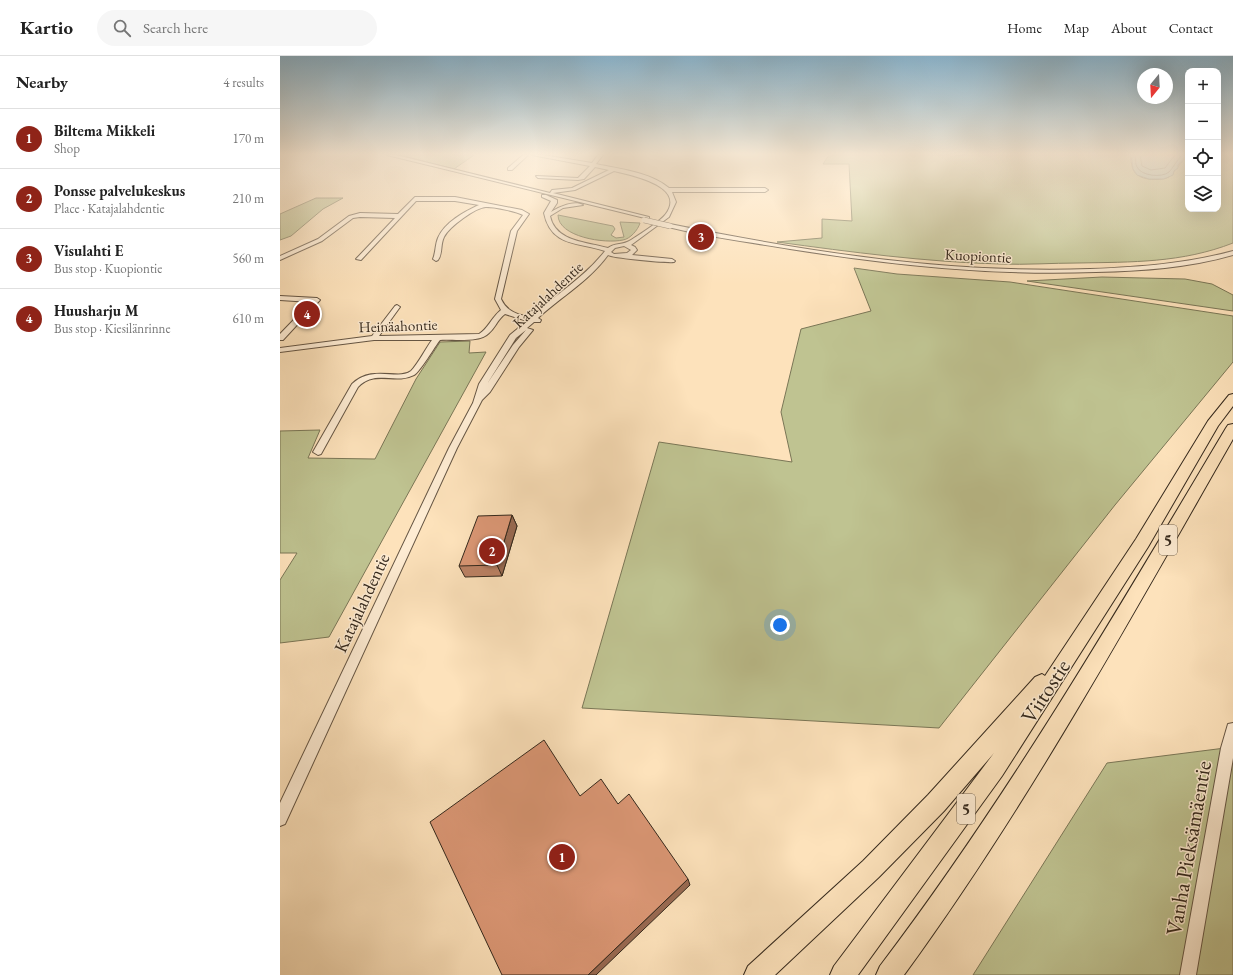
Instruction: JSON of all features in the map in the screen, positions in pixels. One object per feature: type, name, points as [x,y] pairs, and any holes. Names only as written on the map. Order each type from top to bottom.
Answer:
[{"type":"highway","name":"Viitostie","points":[[843,975],[995,769],[1142,543],[1213,424],[1233,398]]},
{"type":"highway","name":"Viitostie","points":[[889,975],[926,925],[1049,738],[1119,623],[1233,428]]},
{"type":"highway","points":[[757,975],[871,869],[936,803],[1080,638]]},
{"type":"highway","points":[[897,975],[926,925]]},
{"type":"street","points":[[548,198],[554,200],[554,203],[547,213],[548,221],[551,227],[560,235],[572,241],[607,251],[609,255],[672,261],[641,254],[626,245]]},
{"type":"street","name":"Kuopiontie","points":[[555,198],[610,210]]},
{"type":"street","name":"Kuopiontie","points":[[562,198],[721,236],[870,260],[965,269],[1092,271],[1149,268],[1187,264],[1218,258],[1233,253]]},
{"type":"street","points":[[576,198],[610,210]]},
{"type":"street","points":[[560,235],[588,242],[617,246],[626,245],[648,231],[667,216],[671,210],[672,198]]},
{"type":"street","points":[[359,259],[416,199],[455,199],[522,212],[526,214],[514,231],[498,299],[499,304],[504,311],[536,320]]},
{"type":"street","points":[[436,259],[439,253],[438,245],[442,236],[455,221],[484,205]]},
{"type":"street","points":[[548,216],[558,208],[570,205],[610,210]]},
{"type":"street","points":[[280,258],[320,240],[345,220],[360,215],[400,216]]},
{"type":"street","name":"Katajalahdentie","points":[[536,320],[604,264],[632,252],[648,231]]},
{"type":"street","points":[[607,251],[617,246]]},
{"type":"street","name":"Katajalahdentie","points":[[280,819],[453,448],[477,403],[491,386],[522,338],[536,320],[599,263],[607,251]]},
{"type":"street","points":[[280,298],[317,300],[280,338]]},
{"type":"street","points":[[374,338],[397,307]]},
{"type":"street","name":"Heinäahontie","points":[[280,350],[374,338],[478,337],[486,334],[494,319],[504,311]]},
{"type":"street","points":[[318,452],[355,386],[362,379],[369,376],[403,376],[413,373],[437,338]]},
{"type":"street","name":"Vanha Pieksämäentie","points":[[1188,975],[1228,748],[1233,729]]},
{"type":"green space","points":[[316,198],[343,198],[323,209],[291,236],[280,240],[280,214]]},
{"type":"green space","points":[[851,198],[1185,198],[1185,212],[1221,212],[1221,198],[1233,198],[1233,243],[1214,250],[1176,258],[1137,262],[1020,264],[972,263],[916,259],[777,242],[822,238],[822,219],[852,221]]},
{"type":"green space","points":[[558,215],[613,226],[615,229],[611,235],[616,238],[624,237],[620,222],[640,223],[636,231],[628,238],[623,240],[605,241],[595,240],[574,234],[560,223]]},
{"type":"green space","points":[[854,268],[897,274],[1010,282],[1233,316],[1233,362],[1115,505],[939,728],[582,708],[659,442],[792,462],[781,412],[801,329],[871,311]]},
{"type":"green space","points":[[1102,277],[1185,279],[1212,284],[1233,295],[1233,311],[1027,281]]},
{"type":"green space","points":[[470,341],[469,353],[486,352],[329,637],[280,643],[280,580],[297,553],[280,553],[280,431],[320,430],[308,458],[375,459],[416,379],[440,342]]},
{"type":"green space","points":[[1233,747],[1233,975],[973,975],[1107,763]]},
{"type":"building","points":[[512,515],[497,565],[459,566],[478,516]]},
{"type":"building","points":[[544,740],[580,796],[601,779],[618,804],[629,794],[688,879],[588,975],[502,975],[430,822]]},
{"type":"place","name":"Visulahti E","points":[[701,237]]},
{"type":"place","name":"Huusharju M","points":[[307,314]]},
{"type":"place","name":"Ponsse palvelukeskus","points":[[492,551]]},
{"type":"place","name":"Biltema Mikkeli","points":[[562,857]]}]
